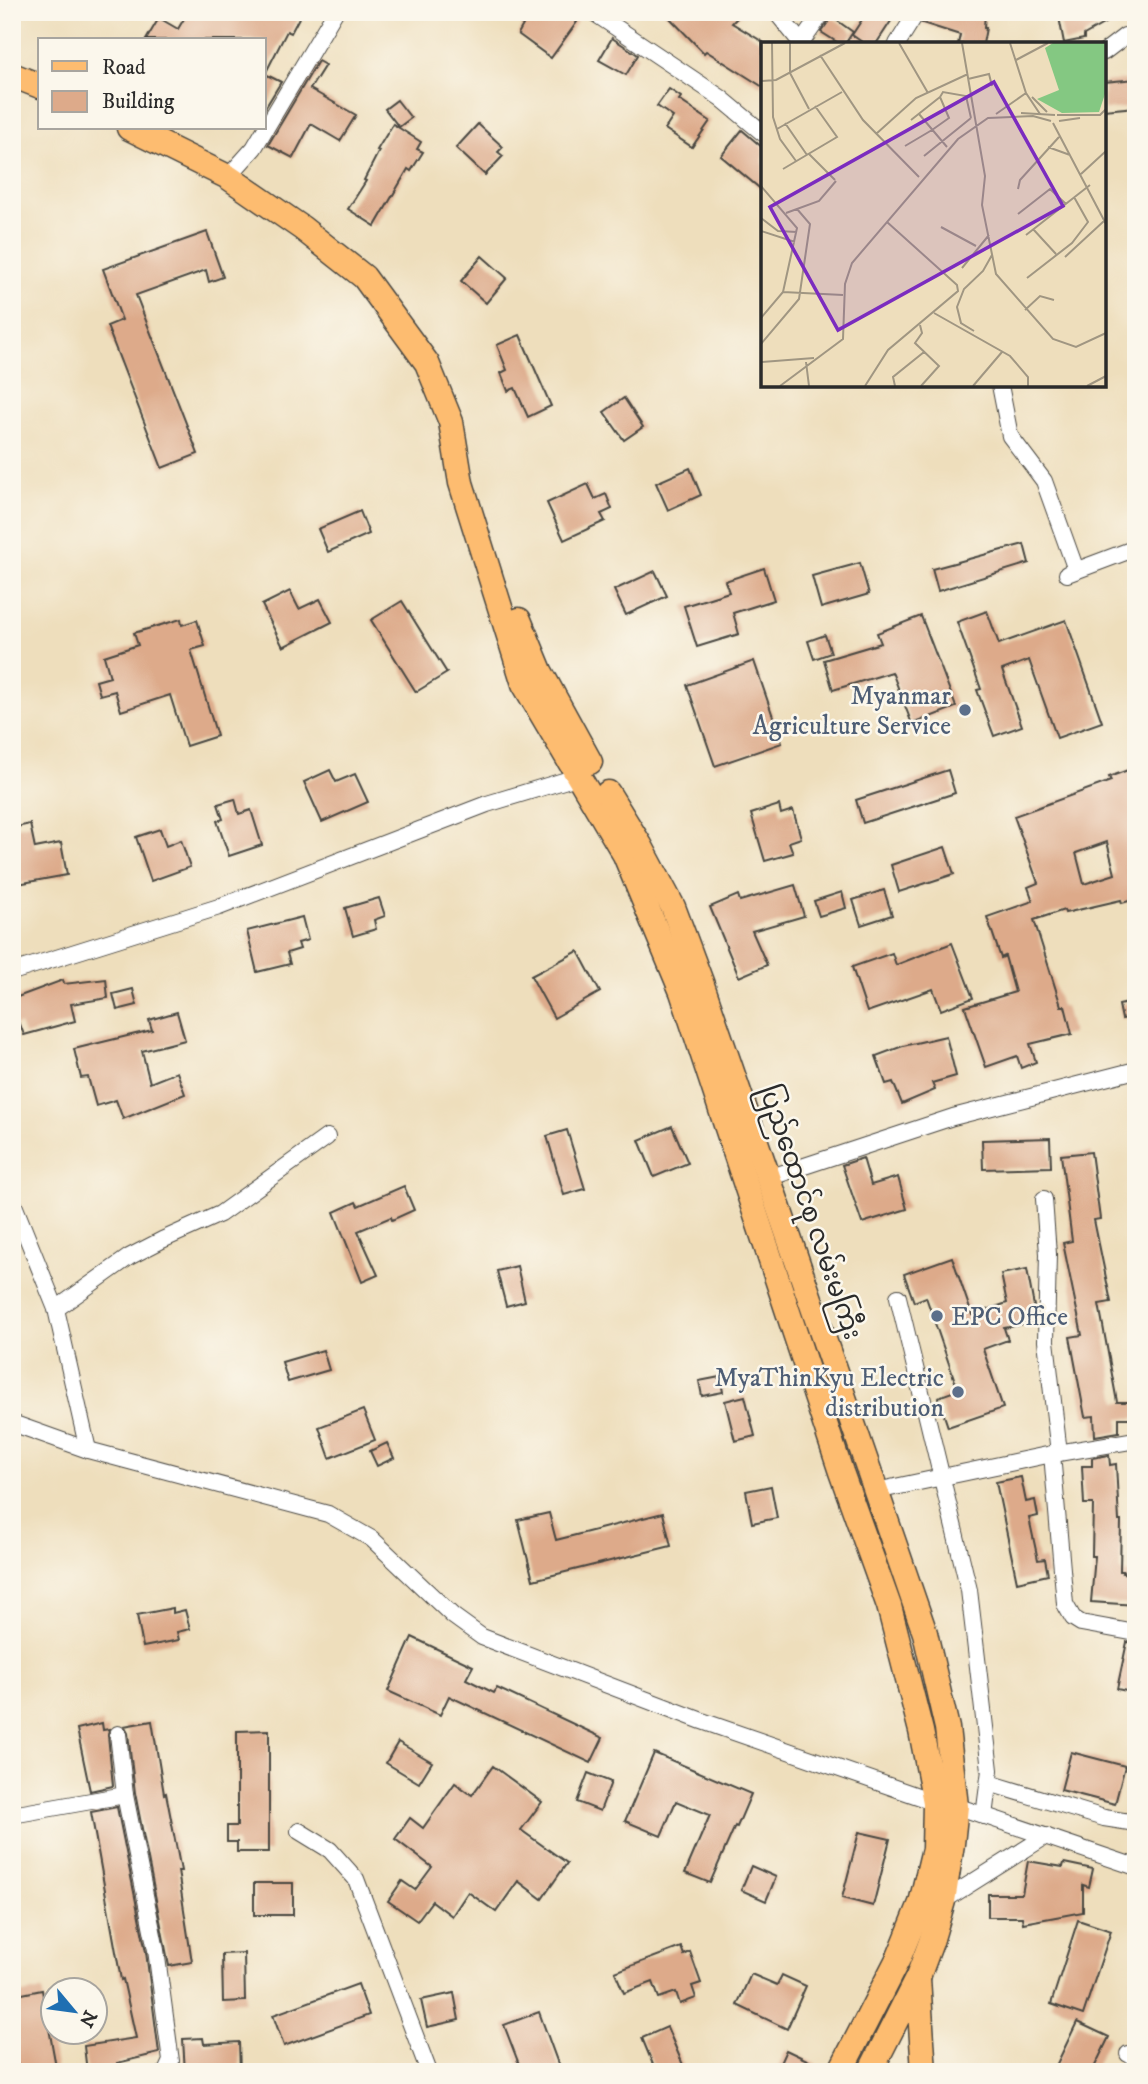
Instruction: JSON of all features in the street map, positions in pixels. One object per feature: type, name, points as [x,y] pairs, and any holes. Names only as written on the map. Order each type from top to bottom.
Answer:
[{"type":"main road","points":[[12,75],[38,85]]},
{"type":"main road","points":[[133,130],[228,177],[302,228],[364,277],[427,363],[451,422],[461,482]]},
{"type":"main road","name":"ပြည်ထောင်စု လမ်းမကြီး","points":[[461,482],[524,684],[625,855],[682,992],[841,1472],[889,1606],[921,1731],[945,1804],[921,1903],[899,1957],[840,2072]]},
{"type":"main road","name":"ပြည်ထောင်စု လမ်းမကြီး","points":[[461,482],[540,671],[673,907],[925,1633],[947,1728],[943,1901],[918,1977],[870,2072]]},
{"type":"main road","points":[[918,1977],[924,2072]]},
{"type":"street","points":[[266,128],[335,12]]},
{"type":"street","points":[[593,12],[721,98],[761,131]]},
{"type":"street","points":[[776,12],[800,42]]},
{"type":"street","points":[[802,42],[823,12]]},
{"type":"street","points":[[898,42],[917,12]]},
{"type":"street","points":[[1106,50],[1125,36],[1136,36]]},
{"type":"street","points":[[228,177],[254,148],[265,130]]},
{"type":"street","points":[[1000,387],[1010,436],[1044,481],[1071,572],[1136,548]]},
{"type":"street","points":[[12,972],[219,907],[487,804],[580,776]]},
{"type":"street","points":[[768,1178],[953,1117],[1136,1070]]},
{"type":"street","points":[[56,1309],[129,1257],[220,1214],[327,1137]]},
{"type":"street","points":[[1044,1199],[1048,1254],[1046,1341],[1065,1604],[1073,1618],[1081,1623],[1136,1633]]},
{"type":"street","points":[[12,1200],[56,1309],[88,1450]]},
{"type":"street","points":[[898,1297],[970,1590],[990,1770],[984,1816]]},
{"type":"street","points":[[12,1423],[88,1450],[328,1514],[372,1539],[453,1616],[482,1637],[702,1721],[1136,1867]]},
{"type":"street","points":[[876,1491],[1055,1453],[1136,1440]]},
{"type":"street","points":[[118,1734],[125,1795],[156,1950],[171,2061],[166,2072]]},
{"type":"street","points":[[989,1783],[1104,1818],[1136,1823]]},
{"type":"street","points":[[12,1815],[125,1795]]},
{"type":"street","points":[[299,1831],[330,1850],[356,1880],[429,2072]]},
{"type":"street","points":[[943,1901],[1046,1836]]},
{"type":"building","points":[[188,12],[302,12],[291,33],[287,31],[266,72],[266,38],[147,38],[159,18],[178,29]]},
{"type":"building","points":[[500,12],[563,12],[577,22],[551,58],[518,34],[523,25]]},
{"type":"building","points":[[664,12],[743,12],[732,23],[763,42],[761,86],[706,51],[704,53]]},
{"type":"building","points":[[867,12],[884,12],[893,18],[877,42],[862,42],[852,35]]},
{"type":"building","points":[[927,12],[985,12],[983,42],[958,42],[960,35],[922,23]]},
{"type":"building","points":[[1058,12],[1124,12],[1084,35],[1084,39],[1064,42]]},
{"type":"building","points":[[832,17],[853,32],[846,42],[837,42],[821,32]]},
{"type":"building","points":[[612,38],[638,55],[626,75],[599,60]]},
{"type":"building","points":[[318,61],[325,65],[310,89],[356,115],[340,141],[311,124],[293,158],[268,145]]},
{"type":"building","points":[[266,74],[281,82],[266,107]]},
{"type":"building","points":[[1136,79],[1136,107],[1106,110],[1106,82]]},
{"type":"building","points":[[669,89],[681,97],[679,100],[710,121],[692,147],[665,129],[673,117],[657,106]]},
{"type":"building","points":[[397,100],[411,118],[399,127],[385,109]]},
{"type":"building","points":[[393,124],[421,142],[417,149],[423,152],[411,171],[408,169],[375,226],[348,209],[366,181],[364,180],[379,151],[377,150]]},
{"type":"building","points":[[478,124],[503,147],[498,152],[503,156],[485,175],[456,148]]},
{"type":"building","points":[[742,130],[761,146],[761,189],[721,156]]},
{"type":"building","points":[[207,232],[223,277],[209,282],[206,270],[136,295],[198,454],[162,468],[107,326],[122,320],[103,269]]},
{"type":"building","points":[[482,256],[507,278],[486,303],[461,281]]},
{"type":"building","points":[[520,335],[551,406],[528,417],[515,388],[508,391],[501,373],[507,370],[497,345]]},
{"type":"building","points":[[624,398],[643,427],[624,440],[604,412]]},
{"type":"building","points":[[690,468],[701,495],[668,510],[656,483]]},
{"type":"building","points":[[588,484],[595,499],[606,494],[612,509],[601,514],[605,521],[564,540],[547,503]]},
{"type":"building","points":[[360,511],[369,534],[328,552],[318,529]]},
{"type":"building","points":[[1024,544],[1029,563],[938,591],[932,569]]},
{"type":"building","points":[[860,563],[869,594],[821,608],[812,576]]},
{"type":"building","points":[[764,568],[774,600],[733,613],[739,634],[697,647],[684,606],[729,592],[725,581]]},
{"type":"building","points":[[655,571],[667,596],[626,615],[614,590]]},
{"type":"building","points":[[290,591],[299,609],[320,599],[332,622],[283,647],[262,605]]},
{"type":"building","points":[[402,601],[447,673],[416,692],[371,620]]},
{"type":"building","points":[[987,611],[999,644],[1066,620],[1102,722],[1057,738],[1029,660],[1002,670],[1022,726],[994,736],[977,690],[981,689],[957,622]]},
{"type":"building","points":[[921,616],[956,707],[912,724],[892,672],[833,690],[824,660],[881,643],[877,633]]},
{"type":"building","points":[[181,619],[182,625],[197,620],[205,646],[191,650],[217,736],[186,746],[170,695],[121,711],[115,691],[100,695],[96,681],[110,677],[104,656],[138,645],[134,633]]},
{"type":"building","points":[[825,635],[831,653],[814,659],[808,641]]},
{"type":"building","points":[[754,661],[782,743],[715,766],[687,685]]},
{"type":"building","points":[[1136,767],[1136,899],[1065,913],[1064,910],[1034,920],[1061,1006],[1065,1006],[1072,1034],[1030,1044],[1036,1062],[1021,1068],[1017,1056],[986,1067],[965,1007],[1015,992],[1005,956],[1001,958],[987,917],[1033,901],[1028,887],[1038,883],[1014,816],[1111,781],[1109,777]],"holes":[[[1107,842],[1115,874],[1084,884],[1076,853]]]},
{"type":"building","points":[[330,770],[336,782],[355,774],[368,802],[322,822],[304,782]]},
{"type":"building","points":[[948,770],[955,793],[863,823],[856,800]]},
{"type":"building","points":[[235,799],[239,814],[251,810],[262,845],[229,856],[217,821],[223,819],[218,804]]},
{"type":"building","points":[[779,805],[781,814],[793,810],[801,838],[789,842],[793,853],[765,861],[751,814]]},
{"type":"building","points":[[30,824],[35,848],[61,843],[67,875],[12,885],[12,828]]},
{"type":"building","points":[[160,829],[166,846],[181,840],[190,867],[151,881],[136,837]]},
{"type":"building","points":[[945,847],[954,874],[899,892],[891,865]]},
{"type":"building","points":[[795,885],[804,916],[752,931],[767,965],[739,977],[710,907],[738,895],[740,901]]},
{"type":"building","points":[[884,890],[892,915],[861,925],[853,900]]},
{"type":"building","points":[[842,892],[846,908],[819,916],[814,901]]},
{"type":"building","points":[[379,898],[385,916],[374,920],[376,929],[353,936],[345,908]]},
{"type":"building","points":[[302,917],[308,940],[298,943],[300,949],[287,953],[290,964],[257,972],[247,931]]},
{"type":"building","points":[[952,943],[973,998],[941,1010],[933,989],[867,1012],[852,967],[892,953],[896,965]]},
{"type":"building","points":[[578,951],[600,992],[554,1018],[531,976]]},
{"type":"building","points":[[106,979],[108,998],[71,1004],[75,1021],[24,1035],[20,1024],[12,1027],[12,999],[63,980],[64,984]]},
{"type":"building","points":[[133,989],[137,1005],[117,1010],[113,994]]},
{"type":"building","points":[[1136,1001],[1136,1016],[1122,1019],[1119,1005]]},
{"type":"building","points":[[177,1012],[185,1040],[142,1051],[150,1083],[177,1072],[185,1094],[123,1119],[116,1100],[96,1106],[88,1077],[81,1078],[74,1049],[152,1030],[149,1020]]},
{"type":"building","points":[[946,1036],[956,1076],[932,1083],[935,1090],[902,1104],[893,1082],[886,1084],[876,1056],[903,1046]]},
{"type":"building","points":[[672,1126],[688,1163],[654,1177],[639,1140]]},
{"type":"building","points":[[567,1130],[585,1189],[564,1195],[547,1136]]},
{"type":"building","points":[[1050,1138],[1051,1167],[983,1169],[982,1140]]},
{"type":"building","points":[[1091,1152],[1100,1219],[1094,1220],[1111,1302],[1099,1304],[1117,1402],[1136,1402],[1136,1418],[1119,1418],[1119,1432],[1095,1436],[1094,1416],[1085,1417],[1070,1337],[1082,1335],[1063,1243],[1072,1241],[1061,1155]]},
{"type":"building","points":[[863,1158],[871,1185],[898,1177],[907,1209],[862,1223],[842,1165]]},
{"type":"building","points":[[404,1186],[414,1210],[358,1231],[378,1275],[362,1282],[334,1212],[356,1202],[358,1206]]},
{"type":"building","points":[[952,1257],[972,1315],[1007,1303],[1001,1274],[1027,1269],[1036,1322],[1004,1328],[1008,1340],[983,1349],[1003,1408],[948,1427],[938,1397],[958,1390],[926,1297],[914,1302],[904,1274]]},
{"type":"building","points":[[517,1266],[525,1301],[506,1306],[497,1271]]},
{"type":"building","points":[[323,1350],[329,1370],[288,1382],[282,1362]]},
{"type":"building","points":[[720,1377],[723,1392],[702,1396],[699,1381]]},
{"type":"building","points":[[745,1396],[755,1436],[735,1441],[725,1401]]},
{"type":"building","points":[[363,1410],[375,1440],[330,1458],[319,1427]]},
{"type":"building","points":[[387,1443],[394,1458],[377,1466],[370,1451]]},
{"type":"building","points":[[1109,1455],[1110,1465],[1116,1464],[1121,1521],[1120,1571],[1136,1575],[1136,1605],[1091,1602],[1095,1556],[1092,1556],[1093,1504],[1084,1504],[1082,1466],[1092,1466],[1092,1458]]},
{"type":"building","points":[[1021,1477],[1026,1502],[1035,1500],[1038,1516],[1029,1518],[1038,1560],[1045,1559],[1048,1575],[1017,1582],[996,1482]]},
{"type":"building","points":[[771,1486],[777,1518],[752,1523],[746,1491]]},
{"type":"building","points":[[549,1513],[556,1540],[663,1513],[671,1546],[533,1580],[518,1520]]},
{"type":"building","points":[[173,1608],[173,1613],[185,1610],[190,1629],[177,1632],[179,1640],[143,1647],[137,1615]]},
{"type":"building","points":[[412,1637],[473,1666],[466,1679],[494,1693],[497,1688],[603,1738],[591,1763],[449,1696],[440,1715],[388,1691]]},
{"type":"building","points":[[1127,1642],[1136,1643],[1136,1693],[1117,1689]]},
{"type":"building","points":[[152,1721],[181,1871],[178,1871],[192,1962],[169,1966],[135,1793],[128,1733],[124,1726]]},
{"type":"building","points":[[102,1723],[103,1730],[109,1729],[113,1786],[90,1791],[77,1729]]},
{"type":"building","points":[[269,1730],[269,1852],[237,1852],[237,1842],[227,1842],[227,1826],[237,1826],[237,1731]]},
{"type":"building","points":[[398,1742],[432,1762],[419,1783],[386,1763]]},
{"type":"building","points":[[1071,1752],[1125,1766],[1115,1804],[1061,1790]]},
{"type":"building","points":[[654,1753],[751,1794],[710,1883],[685,1873],[710,1815],[676,1801],[661,1836],[625,1821]]},
{"type":"building","points":[[493,1766],[542,1802],[521,1830],[567,1863],[542,1899],[518,1881],[496,1912],[468,1892],[452,1916],[432,1901],[417,1921],[388,1901],[402,1881],[415,1890],[432,1867],[395,1839],[410,1818],[423,1828],[455,1783],[472,1795]]},
{"type":"building","points":[[588,1773],[611,1782],[600,1811],[577,1802]]},
{"type":"building","points":[[117,1807],[146,1952],[159,2053],[117,2063],[118,2072],[87,2072],[84,2046],[108,2046],[108,2042],[136,2038],[123,1979],[121,1980],[91,1812]]},
{"type":"building","points":[[859,1832],[890,1839],[873,1906],[842,1898]]},
{"type":"building","points":[[1028,1861],[1063,1867],[1064,1863],[1093,1869],[1089,1887],[1083,1885],[1083,1912],[1023,1923],[1022,1917],[988,1917],[988,1894],[1022,1894]]},
{"type":"building","points":[[751,1866],[776,1877],[766,1901],[741,1890]]},
{"type":"building","points":[[254,1883],[293,1883],[293,1915],[254,1915]]},
{"type":"building","points":[[1078,1920],[1111,1931],[1083,2015],[1051,2004]]},
{"type":"building","points":[[681,1947],[684,1955],[690,1952],[701,1983],[692,1986],[696,1998],[680,2004],[676,1992],[659,1998],[653,1982],[624,1993],[615,1972]]},
{"type":"building","points":[[244,1953],[245,2001],[223,2002],[222,1954]]},
{"type":"building","points":[[751,1974],[777,1985],[782,1975],[806,1986],[787,2029],[737,2005]]},
{"type":"building","points":[[358,1984],[369,2015],[284,2046],[273,2015]]},
{"type":"building","points":[[38,1991],[38,2046],[52,2046],[57,2072],[19,2072],[12,2037],[12,1996]]},
{"type":"building","points":[[454,1993],[459,2020],[427,2027],[421,2000]]},
{"type":"building","points":[[539,2012],[561,2072],[522,2072],[504,2025]]},
{"type":"building","points":[[1077,2022],[1109,2037],[1092,2072],[1053,2072]]},
{"type":"building","points":[[667,2027],[686,2072],[656,2072],[642,2038]]},
{"type":"building","points":[[203,2038],[204,2044],[239,2042],[240,2072],[185,2072],[183,2039]]},
{"type":"building","points":[[786,2050],[826,2069],[825,2072],[776,2072]]},
{"type":"place","name":"Myanmar Agriculture Service","points":[[965,710]]},
{"type":"place","name":"EPC Office","points":[[937,1316]]},
{"type":"place","name":"MyaThinKyu Electric distribution","points":[[958,1392]]}]
